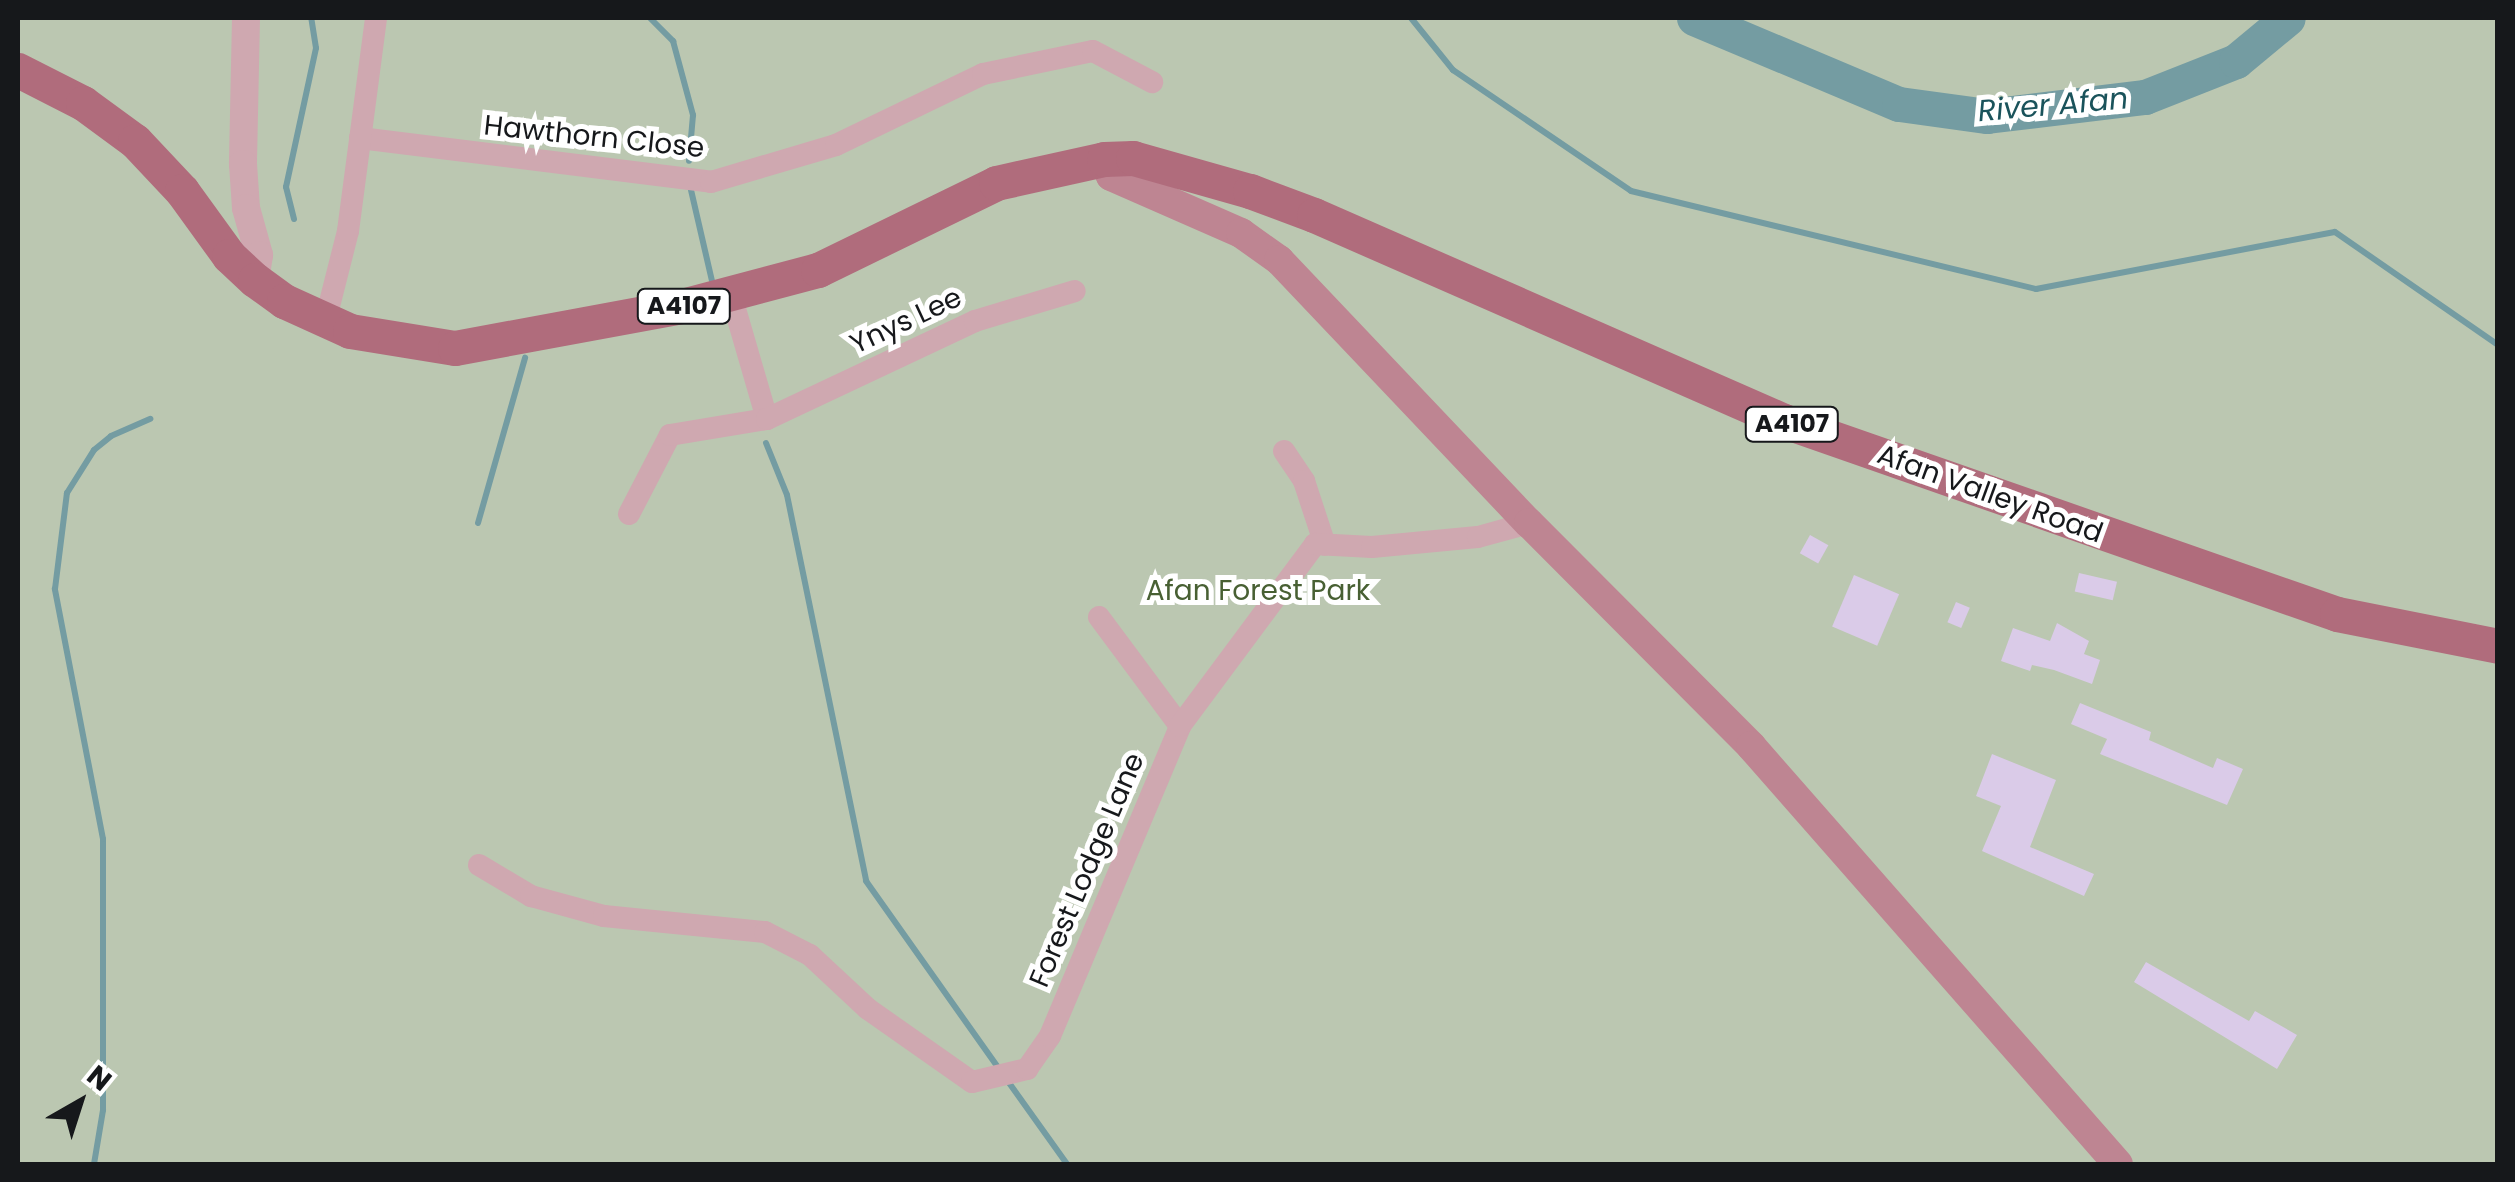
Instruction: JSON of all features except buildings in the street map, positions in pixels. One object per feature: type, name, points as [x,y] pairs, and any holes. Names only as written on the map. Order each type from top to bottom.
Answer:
[{"type":"main road","name":"A4107","points":[[18,70],[83,103],[135,141],[182,191],[229,256],[255,280],[325,322],[368,335],[456,348],[731,295],[818,270],[996,183],[1104,159]]},
{"type":"main road","name":"Afan Valley Road","points":[[1104,159],[1133,158],[1298,209],[1784,422],[2122,542],[2337,614],[2498,646]]},
{"type":"main road","points":[[1104,159],[1111,176],[1241,233],[1279,260],[1529,523],[1751,746],[2118,1164]]},
{"type":"street","points":[[246,18],[243,164],[246,208],[259,256],[255,280]]},
{"type":"street","points":[[325,322],[344,258],[376,18]]},
{"type":"street","name":"Hawthorn Close","points":[[360,138],[711,182],[836,145],[982,74],[1093,52],[1152,82]]},
{"type":"street","name":"Ynys Lee","points":[[629,514],[670,435],[767,419],[975,321],[1074,291]]},
{"type":"street","points":[[731,295],[767,419]]},
{"type":"street","points":[[1284,451],[1304,481],[1325,545],[1372,546],[1478,537],[1529,523]]},
{"type":"street","name":"Forest Lodge Lane","points":[[479,865],[531,896],[604,916],[765,932],[810,955],[868,1009],[972,1082],[1027,1069],[1050,1036],[1180,726],[1316,544],[1325,545]]},
{"type":"street","points":[[1100,616],[1180,726]]},
{"type":"green space","name":"Afan Forest Park","points":[[18,18],[2497,18],[2497,1164],[18,1164]]},
{"type":"waterway","points":[[294,219],[286,187],[316,48],[311,18]]},
{"type":"waterway","points":[[650,18],[673,41],[693,115],[689,161]]},
{"type":"waterway","points":[[1411,18],[1453,70],[1631,191],[2036,289],[2335,232],[2498,345]]},
{"type":"waterway","name":"River Afan","points":[[1694,18],[1899,104],[1987,116],[2145,97],[2236,61],[2288,18]]},
{"type":"waterway","points":[[691,190],[712,281]]},
{"type":"waterway","points":[[478,523],[525,358]]},
{"type":"waterway","points":[[94,1164],[103,1110],[103,839],[55,589],[67,493],[94,450],[111,436],[150,419]]},
{"type":"waterway","points":[[766,443],[787,495],[866,881],[1000,1070]]},
{"type":"waterway","points":[[1007,1080],[1067,1164]]}]
